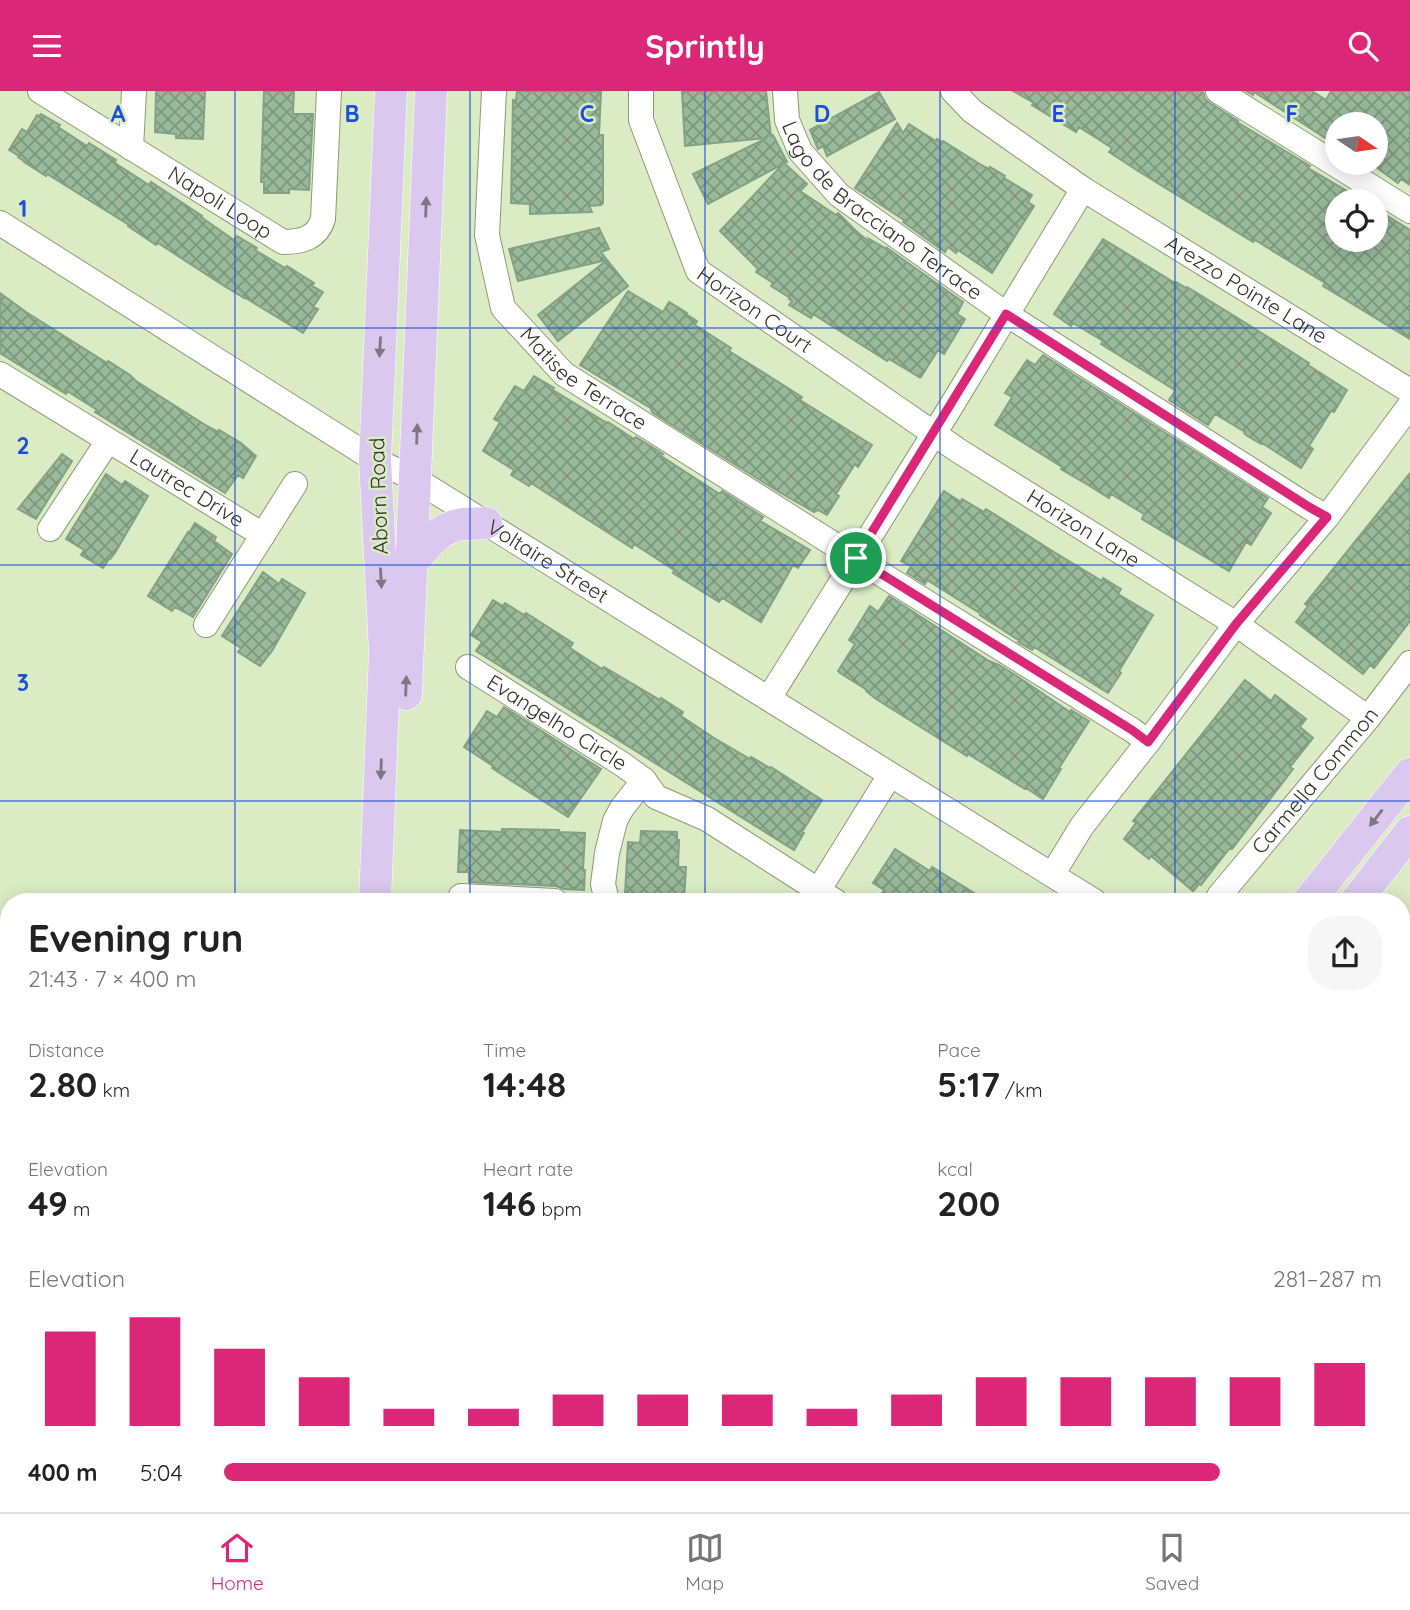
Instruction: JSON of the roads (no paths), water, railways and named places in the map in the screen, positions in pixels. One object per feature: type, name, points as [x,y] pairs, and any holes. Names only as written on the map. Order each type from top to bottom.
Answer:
[{"type":"main road","name":"Aborn Road","points":[[375,893],[385,652],[375,460],[391,91]]},
{"type":"main road","name":"Aborn Road","points":[[397,893],[431,91]]},
{"type":"main road","points":[[411,564],[437,535],[448,528],[458,524],[486,523]]},
{"type":"main road","points":[[1315,893],[1410,774]]},
{"type":"main road","points":[[1362,893],[1410,832]]},
{"type":"street","name":"Napoli Loop","points":[[40,91],[283,242],[298,242],[311,237],[321,227],[329,91]]},
{"type":"street","points":[[131,148],[134,91]]},
{"type":"street","name":"Matisee Terrace","points":[[494,91],[487,235],[503,308],[564,373],[1148,742]]},
{"type":"street","name":"Horizon Court","points":[[641,91],[641,120],[698,271],[933,433]]},
{"type":"street","name":"Lago de Bracciano Terrace","points":[[785,91],[787,120],[800,151],[839,195],[1006,314],[1327,517]]},
{"type":"street","name":"Arezzo Pointe Lane","points":[[953,91],[972,111],[1083,189],[1410,391]]},
{"type":"street","points":[[1218,91],[1410,211]]},
{"type":"street","points":[[769,698],[1083,189]]},
{"type":"street","name":"Voltaire Street","points":[[0,223],[375,460],[415,479],[1081,893]]},
{"type":"street","name":"Lautrec Drive","points":[[0,374],[263,535]]},
{"type":"street","points":[[1052,875],[1082,826],[1236,624],[1327,517],[1410,405]]},
{"type":"street","name":"Horizon Lane","points":[[933,433],[1236,624],[1368,718]]},
{"type":"street","name":"Lautrec Drive","points":[[50,529],[108,441]]},
{"type":"street","name":"Lautrec Drive","points":[[206,625],[295,484]]},
{"type":"street","name":"Carmella Common","points":[[1222,893],[1368,718],[1410,663]]},
{"type":"street","name":"Evangelho Circle","points":[[468,667],[622,764],[644,780],[656,797],[707,819],[821,893]]},
{"type":"street","points":[[828,893],[890,775]]},
{"type":"street","name":"Evangelho Circle","points":[[605,893],[603,884],[607,853],[615,821],[644,780]]}]
